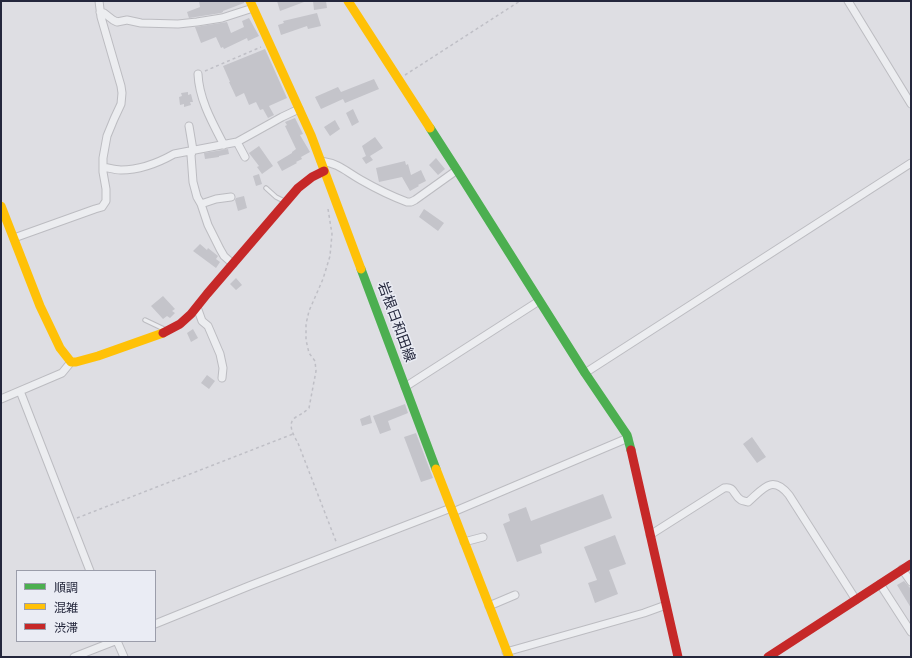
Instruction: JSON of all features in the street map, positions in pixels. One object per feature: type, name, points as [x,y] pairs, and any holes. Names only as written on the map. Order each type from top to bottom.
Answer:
[{"type":"street","points":[[14,238],[102,207],[104,204],[106,197],[103,158],[106,136],[121,104],[122,93],[100,12],[99,1]]},
{"type":"street","points":[[348,1],[628,438],[678,657]]},
{"type":"street","points":[[848,1],[911,104]]},
{"type":"street","points":[[100,12],[117,22],[127,20],[141,23],[178,24],[222,18],[251,4]]},
{"type":"street","name":"岩根日和田線","points":[[251,4],[311,135],[507,654]]},
{"type":"street","points":[[198,74],[198,83],[206,108],[224,145]]},
{"type":"street","points":[[103,167],[121,170],[139,169],[166,159],[174,154],[237,142],[299,109]]},
{"type":"street","points":[[189,126],[193,150],[191,155],[193,182],[197,197],[208,225],[220,249],[224,256],[233,264]]},
{"type":"street","points":[[237,142],[245,157]]},
{"type":"street","points":[[321,161],[335,164],[382,191],[406,202],[415,200],[457,170]]},
{"type":"street","points":[[585,373],[911,163]]},
{"type":"street","points":[[1,399],[20,392],[62,372],[72,362],[104,354],[169,331],[180,324],[188,318],[298,188],[312,177],[324,171]]},
{"type":"street","points":[[201,204],[216,199],[231,197]]},
{"type":"street","points":[[1,206],[40,306],[60,348],[72,362]]},
{"type":"street","points":[[405,387],[539,301]]},
{"type":"street","points":[[197,307],[202,321],[208,326],[220,354],[224,368],[222,378]]},
{"type":"street","points":[[20,392],[90,570]]},
{"type":"street","points":[[156,624],[340,551],[452,510],[628,438]]},
{"type":"street","points":[[650,535],[724,488],[731,489],[741,500],[748,502],[766,487],[771,484],[775,484],[780,486],[788,495],[856,600]]},
{"type":"street","points":[[464,542],[483,537]]},
{"type":"street","points":[[768,657],[911,564]]},
{"type":"street","points":[[902,570],[911,582]]},
{"type":"street","points":[[880,584],[911,632]]},
{"type":"street","points":[[489,606],[515,596]]},
{"type":"street","points":[[507,654],[666,605]]},
{"type":"street","points":[[74,657],[113,642]]},
{"type":"street","points":[[116,642],[124,657]]},
{"type":"lane","points":[[266,188],[276,197],[286,202]]},
{"type":"lane","points":[[145,320],[169,331]]},
{"type":"path","points":[[398,80],[520,1]]},
{"type":"path","points":[[198,74],[270,43]]},
{"type":"path","points":[[333,193],[329,199],[328,209],[332,234],[330,256],[323,279],[309,311],[306,324],[306,340],[316,371],[309,408],[294,418],[291,429],[298,443],[340,551]]},
{"type":"path","points":[[70,521],[293,434]]},
{"type":"building","points":[[199,1],[244,1],[244,3],[221,13],[189,18],[187,12],[200,7]]},
{"type":"building","points":[[277,1],[304,1],[304,2],[280,11]]},
{"type":"building","points":[[313,1],[326,1],[327,8],[314,10]]},
{"type":"building","points":[[317,13],[321,26],[308,29],[307,26],[281,35],[278,25],[284,23],[283,21]]},
{"type":"building","points":[[249,18],[259,36],[248,41],[247,38],[224,49],[223,47],[221,48],[216,37],[201,43],[195,27],[227,22],[231,33],[244,27],[242,21]]},
{"type":"building","points":[[265,49],[287,98],[269,106],[274,115],[268,118],[263,109],[260,110],[256,102],[249,105],[244,93],[236,97],[223,66]]},
{"type":"building","points":[[374,79],[379,89],[345,103],[343,99],[321,109],[315,97],[338,87],[341,92]]},
{"type":"building","points":[[188,92],[188,95],[191,94],[193,102],[190,102],[191,105],[184,107],[184,104],[180,105],[179,97],[182,96],[181,93]]},
{"type":"building","points":[[353,109],[359,122],[352,126],[346,113]]},
{"type":"building","points":[[295,118],[303,134],[300,135],[310,152],[301,157],[302,159],[296,162],[297,163],[282,171],[277,162],[296,149],[285,126],[287,125],[285,122]]},
{"type":"building","points":[[335,120],[340,129],[330,136],[324,127]]},
{"type":"building","points":[[375,137],[383,148],[370,156],[373,160],[366,164],[362,158],[366,156],[362,146]]},
{"type":"building","points":[[259,146],[273,166],[262,174],[257,167],[259,166],[249,153]]},
{"type":"building","points":[[228,149],[229,154],[205,159],[204,153]]},
{"type":"building","points":[[436,158],[445,169],[438,175],[429,165]]},
{"type":"building","points":[[405,161],[406,165],[408,164],[411,175],[421,170],[426,181],[410,191],[402,177],[379,182],[376,168]]},
{"type":"building","points":[[259,174],[262,184],[256,186],[253,176]]},
{"type":"building","points":[[244,196],[247,208],[238,211],[235,200],[236,198]]},
{"type":"building","points":[[424,209],[444,223],[438,231],[419,217]]},
{"type":"building","points":[[200,244],[218,256],[216,259],[220,262],[216,268],[193,251]]},
{"type":"building","points":[[236,278],[242,285],[236,290],[230,284]]},
{"type":"building","points":[[163,296],[175,309],[172,311],[175,313],[170,318],[167,316],[163,319],[151,306]]},
{"type":"building","points":[[193,329],[198,338],[191,342],[187,333]]},
{"type":"building","points":[[207,375],[215,381],[209,389],[201,383]]},
{"type":"building","points":[[405,404],[408,413],[388,421],[391,430],[380,434],[373,416]]},
{"type":"building","points":[[370,415],[372,423],[362,426],[360,419]]},
{"type":"building","points":[[416,433],[433,478],[421,482],[404,437]]},
{"type":"building","points":[[752,437],[766,457],[757,463],[743,444]]},
{"type":"building","points":[[603,494],[612,518],[540,545],[542,553],[517,562],[503,524],[510,521],[508,514],[526,507],[531,521]]},
{"type":"building","points":[[615,535],[626,564],[609,570],[618,594],[595,603],[588,583],[597,580],[584,547]]},
{"type":"building","points":[[904,581],[911,589],[911,608],[897,585]]},
{"type":"traffic: fast","points":[[430,128],[585,373],[627,435],[631,450]]},
{"type":"traffic: fast","points":[[361,269],[436,469]]},
{"type":"traffic: slow","points":[[250,1],[311,135],[361,269]]},
{"type":"traffic: slow","points":[[348,1],[430,128]]},
{"type":"traffic: slow","points":[[1,206],[40,306],[60,348],[71,362],[98,356],[163,333]]},
{"type":"traffic: slow","points":[[436,469],[509,657]]},
{"type":"traffic: jam","points":[[163,333],[180,324],[191,314],[298,188],[312,177],[324,171]]},
{"type":"traffic: jam","points":[[631,450],[678,657]]},
{"type":"traffic: jam","points":[[768,657],[911,564]]}]
